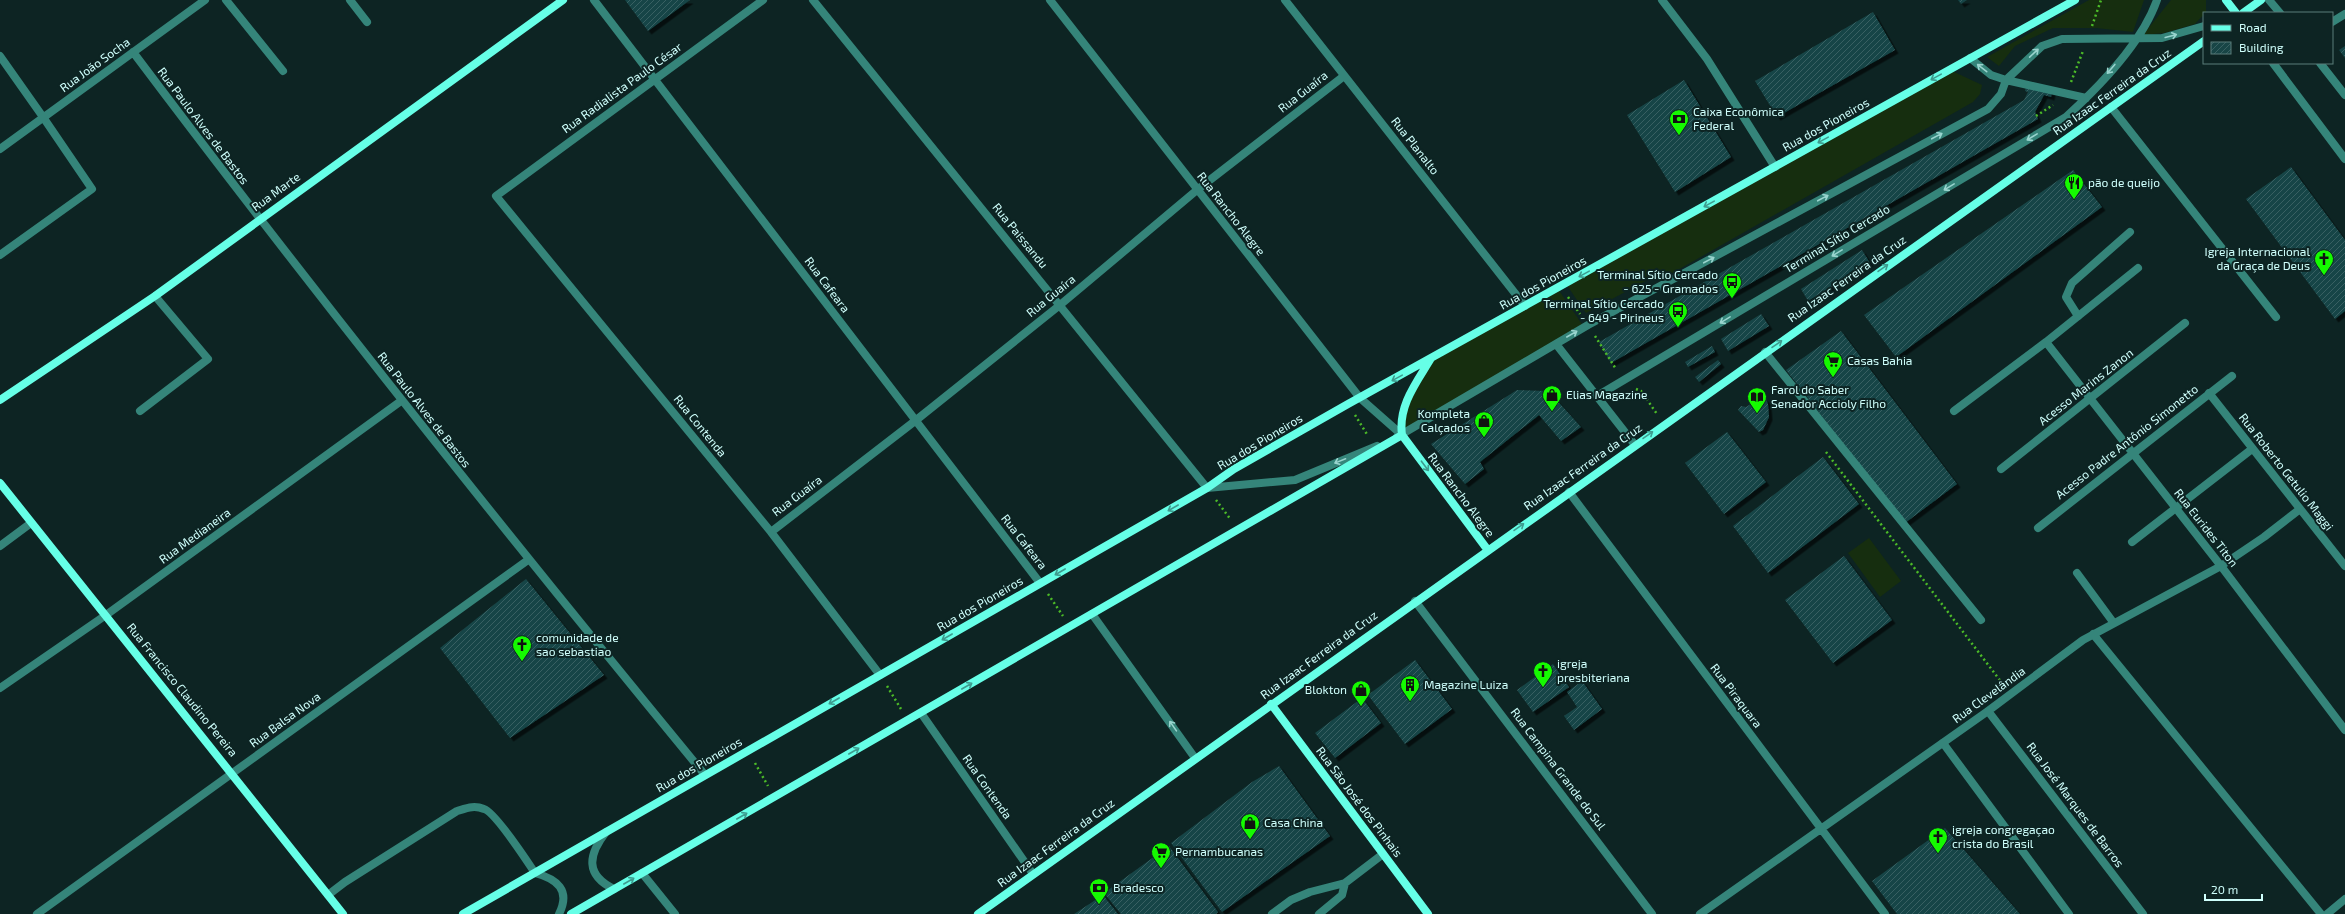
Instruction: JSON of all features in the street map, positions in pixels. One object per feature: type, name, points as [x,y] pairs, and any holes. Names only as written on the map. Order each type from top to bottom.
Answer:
[{"type":"street","name":"Rua João Socha","points":[[0,149],[205,0]]},
{"type":"street","points":[[226,0],[283,71]]},
{"type":"street","points":[[350,0],[367,22]]},
{"type":"street","name":"Rua Marte","points":[[0,400],[155,296],[258,219],[563,0]]},
{"type":"street","name":"Rua Cafeara","points":[[594,0],[1040,584]]},
{"type":"street","name":"Rua Radialista Paulo César","points":[[496,196],[763,0]]},
{"type":"street","name":"Rua Paissandu","points":[[813,0],[1207,488]]},
{"type":"street","name":"Rua Rancho Alegre","points":[[1050,0],[1360,398],[1402,435],[1487,549]]},
{"type":"street","name":"Rua Planalto","points":[[1285,0],[1526,306]]},
{"type":"street","points":[[1662,0],[1707,59],[1775,167]]},
{"type":"street","name":"Rua dos Pioneiros","points":[[463,914],[1207,488],[1234,469],[1348,404],[2075,0]]},
{"type":"street","points":[[2226,0],[2235,12]]},
{"type":"street","points":[[2244,12],[2261,0]]},
{"type":"street","points":[[2269,0],[2279,12]]},
{"type":"street","name":"Terminal Sítio Cercado","points":[[1597,396],[2066,116],[2086,98],[2136,40],[2158,2]]},
{"type":"street","points":[[2333,21],[2345,14]]},
{"type":"street","points":[[571,914],[1238,530],[1588,325],[1988,109],[2001,94],[2006,80],[2042,46],[2062,39],[2136,40],[2165,37],[2203,26]]},
{"type":"street","name":"Rua Izaac Ferreira da Cruz","points":[[978,914],[1487,549],[2203,42]]},
{"type":"street","name":"Rua Paulo Alves de Bastos","points":[[133,52],[258,219],[401,401],[528,560],[705,775]]},
{"type":"street","points":[[0,56],[44,117],[92,189],[0,255]]},
{"type":"street","points":[[1970,58],[1991,75],[2006,80],[2086,98]]},
{"type":"street","points":[[2274,64],[2345,159]]},
{"type":"street","points":[[2321,64],[2345,95]]},
{"type":"street","name":"Rua Guaíra","points":[[771,532],[915,421],[1060,305],[1197,190],[1344,76]]},
{"type":"street","points":[[2111,107],[2276,317]]},
{"type":"street","name":"Rua Contenda","points":[[496,196],[771,532],[880,675]]},
{"type":"street","points":[[2078,316],[2066,296],[2072,283],[2130,232]]},
{"type":"street","points":[[1954,411],[2046,342],[2138,268]]},
{"type":"street","points":[[140,412],[208,359],[155,296]]},
{"type":"street","name":"Acesso Marins Zanon","points":[[2001,469],[2185,323]]},
{"type":"street","name":"Rua Eurides Titon","points":[[2046,342],[2221,566],[2345,730]]},
{"type":"street","points":[[1556,344],[1635,445]]},
{"type":"street","points":[[1765,352],[1981,620]]},
{"type":"street","points":[[1402,435],[1400,423],[1403,409],[1431,359]]},
{"type":"street","name":"Acesso Padre Antônio Simonetto","points":[[2038,528],[2132,452],[2232,376]]},
{"type":"street","name":"Rua Roberto Getulio Maggi","points":[[2209,393],[2345,566]]},
{"type":"street","name":"Rua Medianeira","points":[[0,688],[106,615],[401,401]]},
{"type":"street","points":[[1207,488],[1295,480],[1402,435]]},
{"type":"street","points":[[2132,542],[2177,509],[2252,449]]},
{"type":"street","name":"Rua Francisco Claudino Pereira","points":[[0,483],[233,773],[343,914]]},
{"type":"street","name":"Rua Piraquara","points":[[1569,492],[1885,914]]},
{"type":"street","name":"Rua Clevelândia","points":[[1700,914],[1988,711],[2093,634],[2113,622],[2221,566],[2264,537],[2300,509]]},
{"type":"street","points":[[0,546],[31,523]]},
{"type":"street","name":"Rua Balsa Nova","points":[[37,914],[528,560]]},
{"type":"street","points":[[2077,573],[2113,622]]},
{"type":"street","name":"Rua Campina Grande do Sul","points":[[1415,601],[1652,914]]},
{"type":"street","points":[[1092,614],[1195,758]]},
{"type":"street","points":[[2093,634],[2321,914]]},
{"type":"street","name":"Rua São José dos Pinhais","points":[[1271,704],[1428,914]]},
{"type":"street","name":"Rua José Marques de Barros","points":[[1988,711],[2142,914]]},
{"type":"street","name":"Rua Contenda","points":[[921,712],[1033,874]]},
{"type":"street","points":[[1943,743],[2069,914]]},
{"type":"street","points":[[328,895],[345,882],[457,811],[473,806],[486,809],[496,819],[535,873],[551,877],[562,888],[564,904],[559,914]]},
{"type":"street","points":[[606,832],[597,844],[592,857],[594,871],[602,883],[614,889]]},
{"type":"street","points":[[1272,914],[1297,898],[1345,883],[1383,854]]},
{"type":"street","points":[[642,873],[675,914]]},
{"type":"street","points":[[1319,914],[1342,895],[1345,883]]},
{"type":"street","points":[[2327,914],[2345,899]]},
{"type":"path","points":[[1561,286],[1588,325]]},
{"type":"path","points":[[1348,404],[1375,447]]},
{"type":"path","points":[[1823,448],[2010,695]]},
{"type":"path","points":[[1207,488],[1238,530]]},
{"type":"path","points":[[1040,584],[1070,626]]},
{"type":"path","points":[[880,675],[908,720]]},
{"type":"path","points":[[748,751],[774,797]]},
{"type":"green space","points":[[2089,0],[2144,0],[2133,32],[2096,28],[2053,28],[2015,46],[1999,66],[1987,57]]},
{"type":"green space","points":[[2171,0],[2206,0],[2206,12],[2203,12],[2203,15],[2195,24],[2164,33],[2143,35]]},
{"type":"green space","points":[[1950,70],[1982,85],[1980,94],[1973,102],[1669,275],[1651,278],[1586,313],[1566,284]]},
{"type":"green space","points":[[1558,289],[1584,327],[1406,432],[1404,420],[1407,406],[1433,359]]},
{"type":"green space","points":[[1869,538],[1901,581],[1880,597],[1848,553]]},
{"type":"building","points":[[625,0],[690,0],[648,31]]},
{"type":"building","points":[[1958,0],[1967,0],[1961,4]]},
{"type":"building","points":[[1873,12],[1895,50],[1777,117],[1755,81]]},
{"type":"building","points":[[2345,46],[2345,58],[2339,50]]},
{"type":"building","name":"Caixa Econômica Federal","points":[[1684,80],[1731,157],[1675,192],[1627,115]]},
{"type":"building","points":[[2026,86],[2052,92],[2051,97],[2044,95],[2035,112],[2038,119],[1611,363],[1599,342],[2024,100],[2028,92],[2025,91]]},
{"type":"building","name":"Igreja Internacional da Graça de Deus","points":[[2291,167],[2345,240],[2345,311],[2335,319],[2246,199]]},
{"type":"building","points":[[2073,170],[2102,207],[1896,357],[1864,315]]},
{"type":"building","points":[[1862,250],[1870,263],[1808,301],[1801,289]]},
{"type":"building","points":[[1761,314],[1769,326],[1728,351],[1721,339]]},
{"type":"building","name":"Casas Bahia","points":[[1841,331],[1957,484],[1905,523],[1786,370]]},
{"type":"building","points":[[1712,346],[1715,352],[1688,367],[1685,362]]},
{"type":"building","points":[[1718,360],[1721,364],[1699,382],[1695,377]]},
{"type":"building","points":[[1517,390],[1545,391],[1550,397],[1552,395],[1581,427],[1561,441],[1539,415],[1480,462],[1484,469],[1465,484],[1431,444]]},
{"type":"building","name":"Farol do Saber Senador Accioly Filho","points":[[1762,397],[1766,399],[1768,404],[1769,417],[1763,430],[1759,432],[1738,410],[1741,406],[1746,407]]},
{"type":"building","points":[[1727,432],[1766,482],[1724,514],[1685,463]]},
{"type":"building","points":[[1823,457],[1859,504],[1768,573],[1733,526]]},
{"type":"building","points":[[1844,556],[1892,620],[1833,663],[1785,600]]},
{"type":"building","name":"comunidade de sao sebastiao","points":[[526,579],[604,675],[510,738],[440,648]]},
{"type":"building","name":"Magazine Luiza","points":[[1415,660],[1452,709],[1405,744],[1368,695]]},
{"type":"building","name":"igreja presbiteriana","points":[[1553,664],[1569,687],[1533,712],[1517,690]]},
{"type":"building","points":[[1582,681],[1602,709],[1574,730],[1564,716],[1577,707],[1567,692]]},
{"type":"building","points":[[1362,698],[1381,723],[1335,758],[1315,733]]},
{"type":"building","name":"Casa China","points":[[1279,766],[1330,836],[1222,912],[1171,843],[1252,782]]},
{"type":"building","name":"igreja congregaçao crista do Brasil","points":[[1945,828],[2020,914],[1897,914],[1872,881]]},
{"type":"building","name":"Pernambucanas","points":[[1169,846],[1218,912],[1216,914],[1121,914],[1104,893]]},
{"type":"building","name":"Bradesco","points":[[1103,895],[1118,914],[1074,914]]},
{"type":"place","name":"Caixa Econômica Federal","points":[[1679,136]]},
{"type":"place","name":"pão de queijo","points":[[2074,200]]},
{"type":"place","name":"Igreja Internacional da Graça de Deus","points":[[2324,276]]},
{"type":"place","name":"Terminal Sítio Cercado - 625 - Gramados","points":[[1732,299]]},
{"type":"place","name":"Terminal Sítio Cercado - 649 - Pirineus","points":[[1678,328]]},
{"type":"place","name":"Casas Bahia","points":[[1833,378]]},
{"type":"place","name":"Elias Magazine","points":[[1552,412]]},
{"type":"place","name":"Farol do Saber Senador Accioly Filho","points":[[1757,414]]},
{"type":"place","name":"Kompleta Calçados","points":[[1484,438]]},
{"type":"place","name":"comunidade de sao sebastiao","points":[[522,662]]},
{"type":"place","name":"igreja presbiteriana","points":[[1543,688]]},
{"type":"place","name":"Magazine Luiza","points":[[1410,702]]},
{"type":"place","name":"Blokton","points":[[1361,707]]},
{"type":"place","name":"Casa China","points":[[1250,840]]},
{"type":"place","name":"igreja congregaçao crista do Brasil","points":[[1938,854]]},
{"type":"place","name":"Pernambucanas","points":[[1161,869]]},
{"type":"place","name":"Bradesco","points":[[1099,905]]}]
